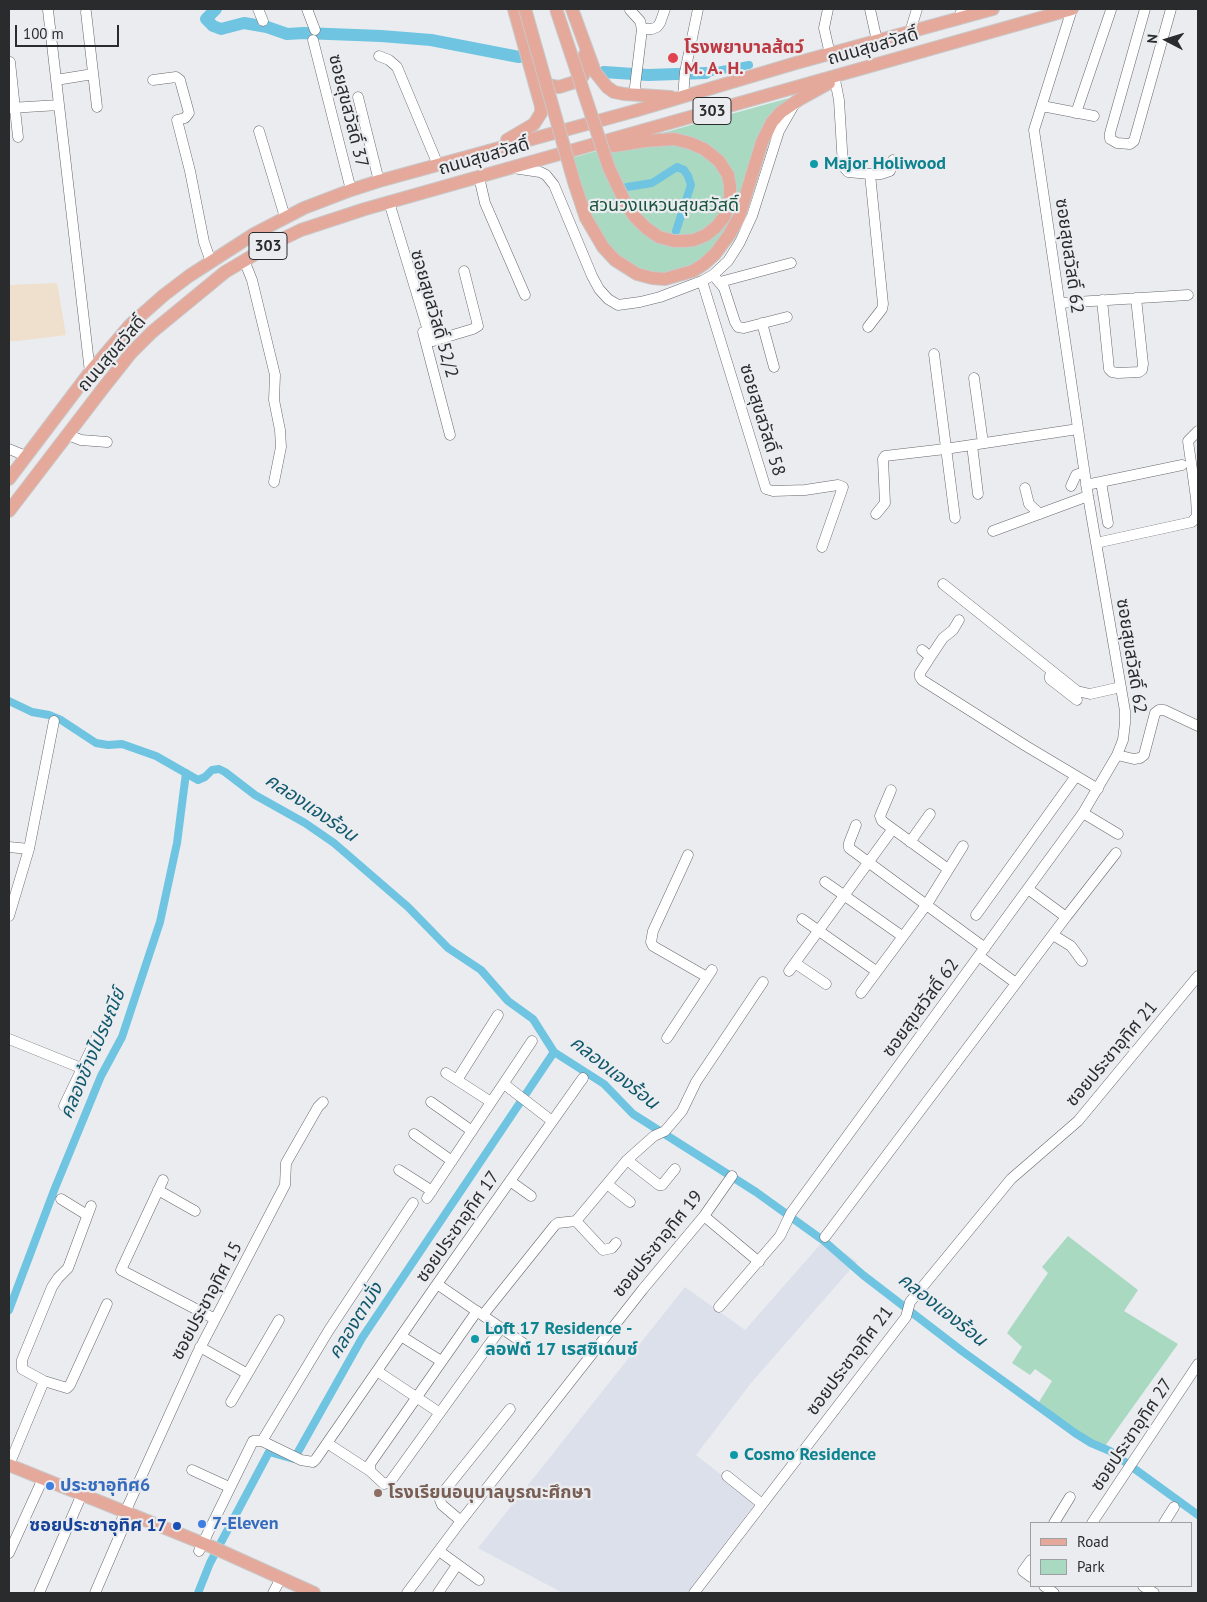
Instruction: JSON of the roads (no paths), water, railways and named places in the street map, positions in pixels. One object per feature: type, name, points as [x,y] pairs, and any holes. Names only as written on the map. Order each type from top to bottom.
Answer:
[{"type":"main road","points":[[487,151],[526,130],[534,124],[541,113],[540,95],[514,9]]},
{"type":"main road","points":[[525,9],[586,218],[603,247],[615,260],[637,274],[652,278],[666,279],[693,271],[715,254],[730,235],[744,202],[766,133],[772,122],[781,112],[795,102],[852,71]]},
{"type":"main road","points":[[556,9],[609,168],[620,194],[634,216],[659,237],[679,241],[694,240],[706,235],[716,227],[728,206],[730,196],[728,175],[719,160],[690,142],[660,140],[572,151]]},
{"type":"main road","points":[[572,9],[595,72],[606,87],[614,92],[634,95],[683,98]]},
{"type":"main road","name":"ถนนสุขสวัสดิ์","points":[[9,479],[90,372],[136,320],[164,294],[254,234],[285,217],[351,190],[379,181],[683,98],[910,32],[960,14],[992,9]]},
{"type":"main road","name":"ถนนสุขสวัสดิ์","points":[[9,511],[109,380],[131,353],[152,332],[181,306],[226,272],[274,243],[301,230],[387,202],[1072,9]]},
{"type":"main road","points":[[876,41],[883,62]]},
{"type":"main road","points":[[526,49],[542,80],[547,85],[559,87],[570,85],[582,76],[585,62],[584,44]]},
{"type":"main road","points":[[26,456],[43,467]]},
{"type":"main road","points":[[9,1465],[80,1497],[206,1549],[296,1593]]},
{"type":"main road","points":[[9,1473],[80,1497]]},
{"type":"main road","points":[[277,1585],[314,1593]]},
{"type":"street","points":[[258,9],[263,22]]},
{"type":"street","points":[[642,29],[657,27],[665,9]]},
{"type":"street","points":[[683,98],[685,76],[698,9]]},
{"type":"street","points":[[828,9],[824,28],[830,54]]},
{"type":"street","points":[[870,9],[876,41]]},
{"type":"street","points":[[910,32],[917,9]]},
{"type":"street","name":"ซอยสุขสวัสดิ์ 62","points":[[719,1308],[780,1236],[791,1213],[1028,889],[1098,789],[1123,740],[1125,724],[1121,687],[1084,472],[1034,130],[1072,9]]},
{"type":"street","points":[[1145,9],[1110,133],[1110,139],[1117,143],[1130,144],[1134,142],[1171,9]]},
{"type":"street","points":[[48,10],[90,372]]},
{"type":"street","name":"ซอยสุขสวัสดิ์ 37","points":[[311,10],[314,35],[351,190]]},
{"type":"street","points":[[630,10],[640,21],[642,29],[634,95]]},
{"type":"street","points":[[1076,113],[1111,10]]},
{"type":"street","points":[[86,12],[97,107]]},
{"type":"street","points":[[380,56],[389,60],[397,67],[438,165]]},
{"type":"street","points":[[10,62],[12,108],[18,137]]},
{"type":"street","points":[[56,80],[93,74]]},
{"type":"street","points":[[153,80],[176,77],[180,80],[189,113],[188,116],[177,120],[190,171],[204,242],[211,262]]},
{"type":"street","points":[[835,80],[839,100],[843,166],[848,172],[881,174],[890,171],[893,160]]},
{"type":"street","points":[[358,97],[379,181]]},
{"type":"street","points":[[716,279],[740,242],[752,216],[780,131],[795,102]]},
{"type":"street","points":[[12,108],[59,105]]},
{"type":"street","points":[[1042,106],[1094,116]]},
{"type":"street","points":[[260,131],[285,217]]},
{"type":"street","points":[[510,168],[540,172],[546,175],[554,185],[592,276],[599,288],[612,302],[618,305],[660,297],[702,282],[791,263]]},
{"type":"street","points":[[868,327],[882,309],[883,304],[870,174]]},
{"type":"street","points":[[479,177],[486,204],[525,295]]},
{"type":"street","points":[[387,202],[429,334],[433,341],[478,326],[464,271]]},
{"type":"street","name":"ซอยสุขสวัสดิ์ 52/2","points":[[387,202],[450,435]]},
{"type":"street","points":[[244,260],[254,289],[275,375],[274,400],[280,430],[281,447],[274,482]]},
{"type":"street","points":[[716,279],[738,327],[744,328],[787,317]]},
{"type":"street","name":"ซอยสุขสวัสดิ์ 58","points":[[702,282],[766,489],[773,491],[805,490],[838,485],[843,487],[822,547]]},
{"type":"street","points":[[1060,303],[1188,295]]},
{"type":"street","points":[[1102,300],[1109,368],[1112,372],[1118,373],[1139,372],[1142,370],[1143,364],[1136,298]]},
{"type":"street","points":[[762,323],[774,367]]},
{"type":"street","points":[[934,354],[955,518]]},
{"type":"street","points":[[974,378],[983,443]]},
{"type":"street","points":[[876,514],[884,503],[884,456],[1078,429]]},
{"type":"street","points":[[1096,543],[1197,520],[1197,497],[1188,441],[1198,431]]},
{"type":"street","points":[[68,435],[80,440],[106,442]]},
{"type":"street","points":[[972,445],[978,494]]},
{"type":"street","points":[[9,449],[26,456]]},
{"type":"street","points":[[1086,484],[1101,482],[1190,459]]},
{"type":"street","points":[[1070,486],[1076,474],[1084,472]]},
{"type":"street","points":[[1101,482],[1108,523]]},
{"type":"street","points":[[1025,488],[1029,504],[1040,514]]},
{"type":"street","points":[[993,531],[1088,496]]},
{"type":"street","points":[[943,584],[1077,691],[1090,694],[1121,687]]},
{"type":"street","points":[[959,620],[953,630],[943,638],[920,673],[922,680],[1098,789]]},
{"type":"street","points":[[922,650],[928,655],[929,659]]},
{"type":"street","points":[[1052,671],[1050,679],[1077,700]]},
{"type":"street","points":[[1117,755],[1134,759],[1144,755],[1155,713],[1159,710],[1164,710],[1198,726]]},
{"type":"street","points":[[9,916],[29,849],[54,721]]},
{"type":"street","points":[[976,916],[1076,776]]},
{"type":"street","points":[[891,790],[880,819],[892,830],[948,869]]},
{"type":"street","points":[[1082,813],[1118,834]]},
{"type":"street","points":[[910,842],[930,814]]},
{"type":"street","points":[[856,825],[849,848],[927,904],[1013,981]]},
{"type":"street","points":[[826,984],[792,967],[892,830]]},
{"type":"street","points":[[861,993],[927,904],[964,846]]},
{"type":"street","points":[[9,847],[29,849]]},
{"type":"street","points":[[825,1237],[1116,853]]},
{"type":"street","points":[[667,1038],[709,974],[653,946],[651,942],[653,931],[688,856]]},
{"type":"street","points":[[825,882],[902,936]]},
{"type":"street","points":[[1028,889],[1066,917]]},
{"type":"street","points":[[802,919],[876,971]]},
{"type":"street","points":[[1053,935],[1071,946],[1082,961]]},
{"type":"street","name":"ซอยประชาอุทิศ 21","points":[[694,1593],[906,1317],[910,1302],[1010,1179],[1078,1121],[1198,976]]},
{"type":"street","points":[[370,1471],[370,1464],[442,1362],[480,1313],[555,1225],[576,1221],[627,1160],[654,1136],[665,1131],[682,1111],[696,1082],[763,982]]},
{"type":"street","points":[[457,1080],[498,1015]]},
{"type":"street","points":[[64,1106],[97,1037]]},
{"type":"street","points":[[9,1039],[81,1068]]},
{"type":"street","points":[[399,1170],[429,1195],[532,1041]]},
{"type":"street","points":[[446,1073],[492,1102]]},
{"type":"street","name":"ซอยประชาอุทิศ 17","points":[[262,1440],[297,1458],[313,1462],[316,1459],[582,1078]]},
{"type":"street","points":[[504,1084],[552,1121]]},
{"type":"street","name":"ซอยประชาอุทิศ 15","points":[[95,1593],[157,1440],[200,1347],[285,1185],[286,1164],[318,1107],[323,1102]]},
{"type":"street","points":[[431,1102],[472,1131]]},
{"type":"street","points":[[414,1134],[452,1161]]},
{"type":"street","points":[[627,1160],[659,1185],[664,1184],[675,1169]]},
{"type":"street","name":"ซอยประชาอุทิศ 19","points":[[407,1593],[460,1521],[643,1288],[704,1216],[732,1176]]},
{"type":"street","points":[[510,1181],[531,1196]]},
{"type":"street","points":[[607,1184],[630,1202]]},
{"type":"street","points":[[195,1210],[160,1185],[121,1270],[216,1319]]},
{"type":"street","points":[[61,1199],[89,1211],[68,1268],[52,1287],[22,1360],[21,1365],[24,1371],[44,1381],[67,1388],[107,1304]]},
{"type":"street","points":[[206,1549],[229,1488],[251,1443],[256,1440],[262,1440],[329,1330],[412,1203]]},
{"type":"street","points":[[704,1216],[759,1262]]},
{"type":"street","points":[[576,1221],[603,1250],[608,1250],[616,1243]]},
{"type":"street","points":[[437,1284],[523,1343]]},
{"type":"street","points":[[231,1402],[278,1320]]},
{"type":"street","points":[[327,1443],[370,1471],[384,1484],[390,1482],[501,1328]]},
{"type":"street","points":[[401,1336],[442,1362]]},
{"type":"street","points":[[200,1347],[246,1373]]},
{"type":"street","name":"ซอยประชาอุทิศ 27","points":[[1093,1522],[1198,1364]]},
{"type":"street","points":[[377,1370],[440,1413]]},
{"type":"street","points":[[9,1465],[44,1381]]},
{"type":"street","points":[[460,1521],[442,1505],[440,1500],[442,1495],[510,1409]]},
{"type":"street","points":[[192,1470],[229,1488]]},
{"type":"street","points":[[727,1476],[762,1504]]},
{"type":"street","points":[[9,1553],[40,1485]]},
{"type":"street","points":[[39,1593],[80,1497]]},
{"type":"street","points":[[1055,1522],[1070,1497]]},
{"type":"street","points":[[1165,1522],[1174,1507]]},
{"type":"street","points":[[439,1551],[479,1580]]},
{"type":"street","points":[[1030,1562],[1023,1572],[1030,1576]]},
{"type":"street","points":[[438,1593],[457,1565]]},
{"type":"waterway","name":"คลองแจงร้อน","points":[[216,9],[206,19],[213,26],[221,29],[244,23],[267,27],[287,34],[381,36],[431,40],[519,57]]},
{"type":"waterway","name":"คลองแจงร้อน","points":[[706,73],[749,65]]},
{"type":"waterway","name":"คลองแจงร้อน","points":[[604,72],[648,75],[706,73]]},
{"type":"waterway","points":[[627,187],[652,183],[677,167],[684,170],[691,185],[676,231]]},
{"type":"waterway","name":"คลองแจงร้อน","points":[[9,701],[32,712],[49,715],[61,720],[96,743],[108,745],[122,744],[156,756],[198,780],[205,777],[212,770],[219,769],[255,795],[305,823],[334,843],[408,907],[448,948],[481,970],[508,1001],[533,1019],[554,1052],[604,1084],[633,1114],[756,1192],[824,1241],[863,1275],[962,1351],[1075,1433],[1091,1443],[1110,1451],[1198,1515]]},
{"type":"waterway","name":"คลองข้างไปรษณีย์","points":[[9,1310],[55,1188],[101,1076],[122,1037],[160,922],[177,843],[186,773]]},
{"type":"waterway","name":"คลองตามั่ง","points":[[198,1593],[210,1563],[269,1452],[294,1459],[362,1338],[554,1052]]},
{"type":"place","name":"โรงพยาบาลส้ตว์ M. A. H.","points":[[673,58]]},
{"type":"place","name":"Major Holiwood","points":[[814,164]]},
{"type":"place","name":"Loft 17 Residence - ลอฟต์ 17 เรสซิเดนซ์","points":[[475,1339]]},
{"type":"place","name":"Cosmo Residence","points":[[734,1455]]},
{"type":"place","name":"ประชาอุทิศ6","points":[[50,1486]]},
{"type":"place","name":"โรงเรียนอนุบาลบูรณะศึกษา","points":[[378,1493]]},
{"type":"place","name":"7-Eleven","points":[[202,1524]]},
{"type":"place","name":"ซอยประชาอุทิศ 17","points":[[177,1526]]},
{"type":"park label","name":"สวนวงแหวนสุขสวัสดิ์","points":[[664,206]]}]
